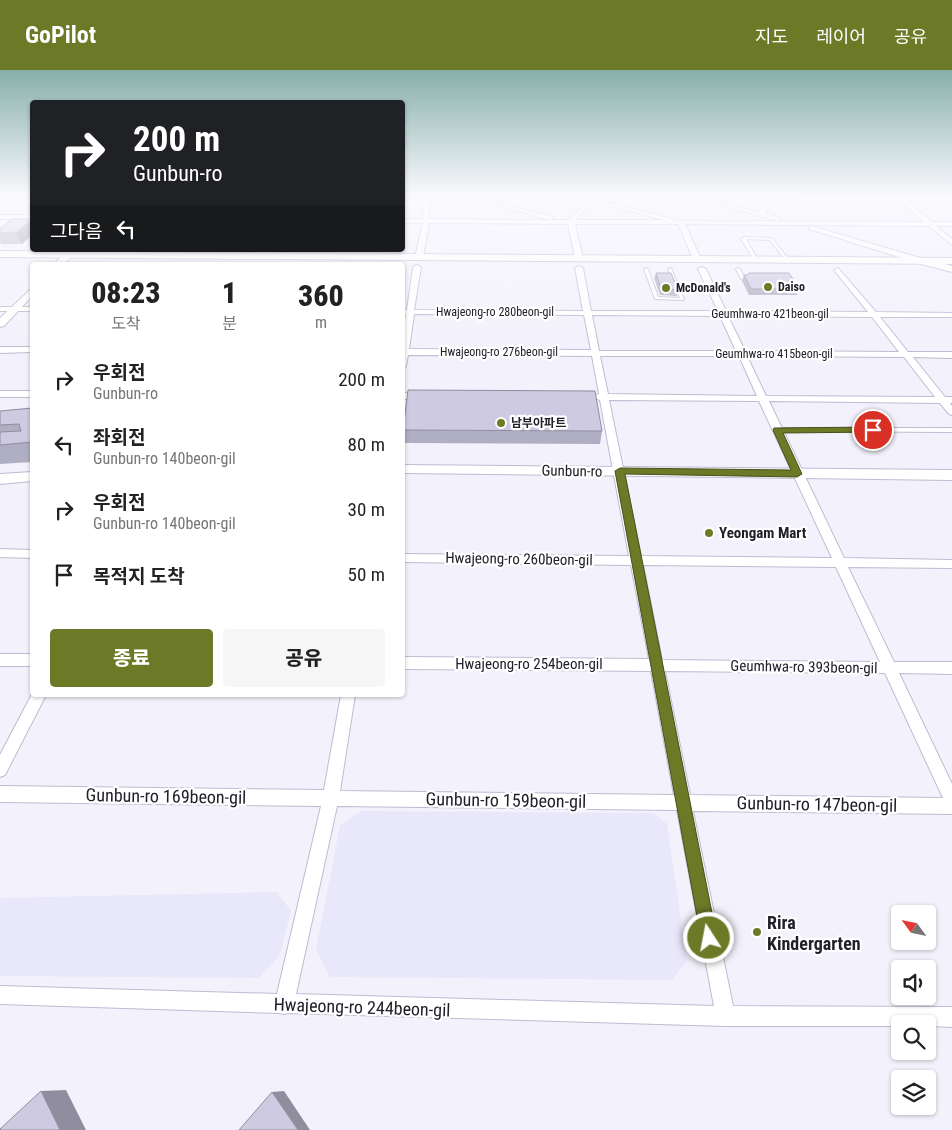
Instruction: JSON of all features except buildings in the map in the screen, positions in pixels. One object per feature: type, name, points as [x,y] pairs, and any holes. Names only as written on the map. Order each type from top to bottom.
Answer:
[{"type":"main road","points":[[0,263],[65,258],[265,253],[418,262],[699,264],[787,260],[921,261],[951,265]]},
{"type":"main road","points":[[0,254],[169,262]]},
{"type":"main road","points":[[405,265],[418,262]]},
{"type":"main road","points":[[579,263],[646,269],[670,269],[699,264],[741,274],[951,265]]},
{"type":"street","points":[[405,339],[407,312],[422,244]]},
{"type":"street","points":[[575,244],[724,1016]]},
{"type":"street","points":[[690,244],[952,801]]},
{"type":"street","points":[[866,244],[921,261]]},
{"type":"street","points":[[838,270],[947,400],[952,412]]},
{"type":"street","points":[[0,324],[30,293]]},
{"type":"street","points":[[0,309],[30,309]]},
{"type":"street","name":"Hwajeong-ro 280beon-gil","points":[[407,312],[588,313]]},
{"type":"street","name":"Geumhwa-ro 421beon-gil","points":[[588,313],[952,315]]},
{"type":"street","points":[[0,350],[30,350]]},
{"type":"street","name":"Hwajeong-ro 276beon-gil","points":[[405,352],[596,353]]},
{"type":"street","name":"Geumhwa-ro 415beon-gil","points":[[596,353],[952,355]]},
{"type":"street","points":[[0,394],[30,394]]},
{"type":"street","points":[[405,396],[431,396]]},
{"type":"street","points":[[586,397],[947,400]]},
{"type":"street","name":"Gunbun-ro","points":[[405,469],[952,475]]},
{"type":"street","points":[[0,479],[30,477]]},
{"type":"street","points":[[0,553],[30,554]]},
{"type":"street","name":"Hwajeong-ro 260beon-gil","points":[[405,558],[636,561]]},
{"type":"street","points":[[636,561],[952,564]]},
{"type":"street","points":[[0,660],[30,660]]},
{"type":"street","name":"Hwajeong-ro 254beon-gil","points":[[405,663],[656,665]]},
{"type":"street","name":"Geumhwa-ro 393beon-gil","points":[[656,665],[952,668]]},
{"type":"street","points":[[0,770],[38,697]]},
{"type":"street","points":[[284,1005],[331,798],[348,697]]},
{"type":"street","name":"Gunbun-ro 169beon-gil","points":[[0,794],[331,798]]},
{"type":"street","name":"Gunbun-ro 159beon-gil","points":[[331,798],[682,802]]},
{"type":"street","name":"Gunbun-ro 147beon-gil","points":[[682,802],[952,806]]},
{"type":"street","name":"Hwajeong-ro 244beon-gil","points":[[0,995],[284,1005],[724,1016],[952,1017]]},
{"type":"lane","points":[[746,244],[756,260]]},
{"type":"lane","points":[[775,244],[787,260]]},
{"type":"lane","points":[[646,269],[656,298],[682,299],[670,269]]},
{"type":"lane","points":[[777,430],[952,430]]},
{"type":"shaded area","points":[[361,811],[653,813],[667,824],[687,961],[672,980],[330,977],[316,950],[340,825]]},
{"type":"shaded area","points":[[277,892],[291,911],[280,955],[259,978],[0,976],[0,898]]},
{"type":"place","name":"Daiso","points":[[768,287]]},
{"type":"place","name":"McDonald's","points":[[666,288]]},
{"type":"place","name":"남부아파트","points":[[501,423]]},
{"type":"place","name":"Yeongam Mart","points":[[709,533]]},
{"type":"place","name":"Rira Kindergarten","points":[[757,932]]},
{"type":"route","points":[[709,938],[620,471],[797,474],[777,430],[873,430]]}]
